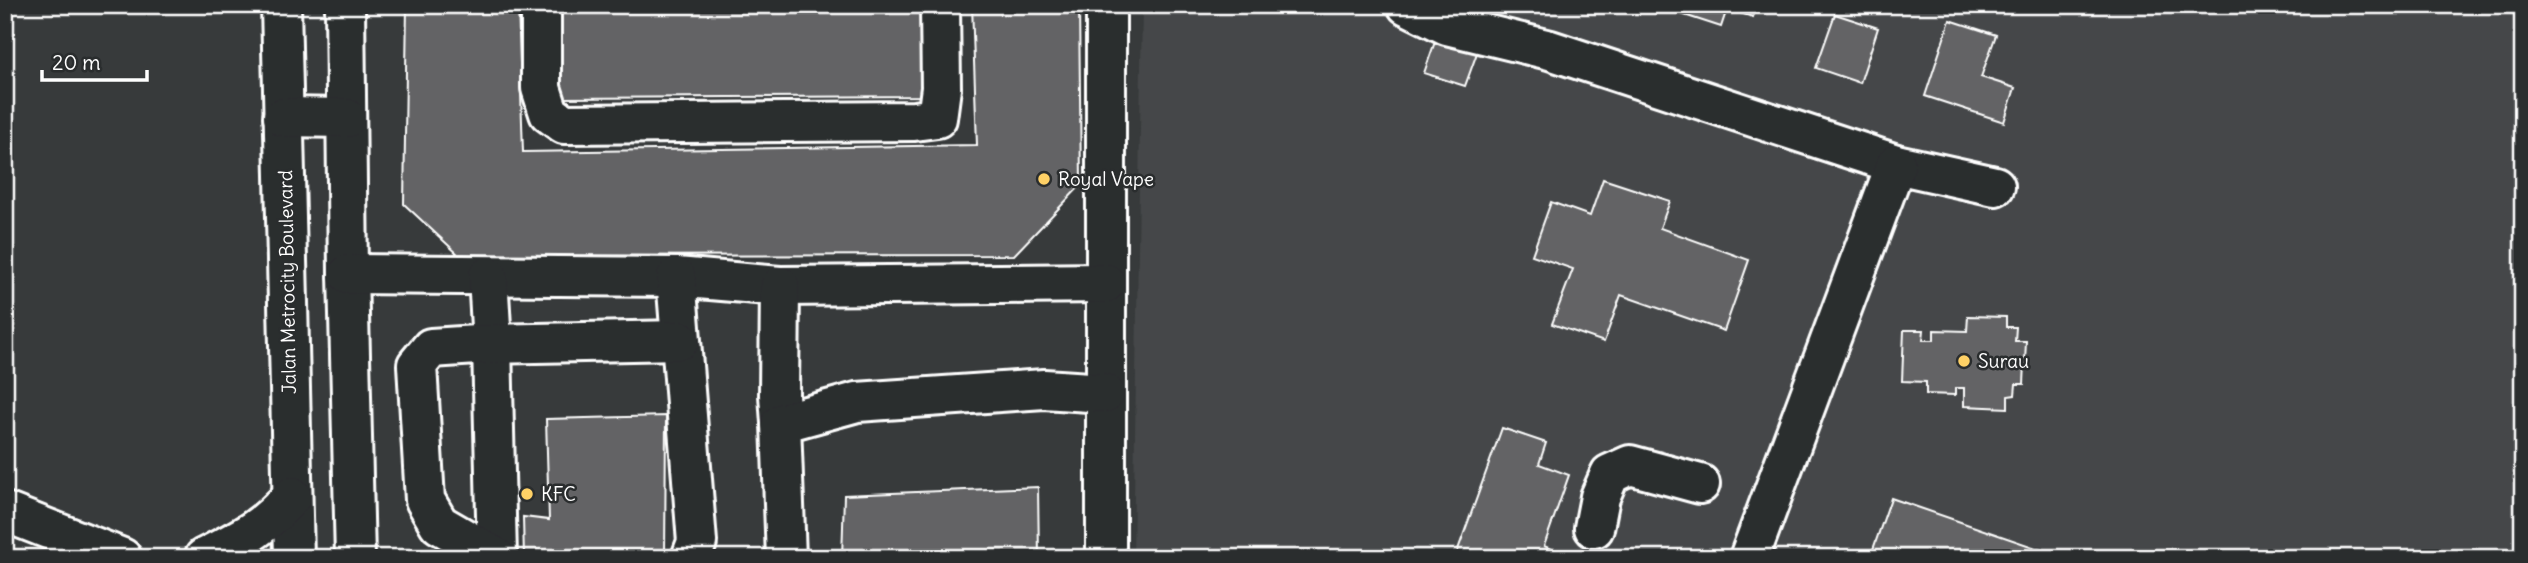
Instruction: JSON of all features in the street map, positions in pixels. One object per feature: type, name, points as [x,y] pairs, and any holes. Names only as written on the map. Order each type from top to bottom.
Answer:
[{"type":"street","name":"Jalan Metrocity Boulevard","points":[[281,5],[294,558]]},
{"type":"street","points":[[345,5],[355,558]]},
{"type":"street","points":[[541,5],[541,88],[549,113],[564,124],[914,121],[937,118],[941,88],[940,5]]},
{"type":"street","points":[[1106,5],[1106,558]]},
{"type":"street","points":[[1408,5],[1447,25],[1550,50],[1896,164],[1995,186]]},
{"type":"street","points":[[283,117],[346,118]]},
{"type":"street","points":[[1749,558],[1896,164]]},
{"type":"street","points":[[348,274],[676,277],[780,286],[1106,283]]},
{"type":"street","points":[[488,276],[492,344],[498,538],[496,557],[439,524],[425,500],[418,365],[431,348],[492,344],[680,341]]},
{"type":"street","points":[[676,277],[697,542],[691,558]]},
{"type":"street","points":[[780,286],[779,395],[786,558]]},
{"type":"street","points":[[781,423],[857,402],[1044,389],[1105,393]]},
{"type":"street","points":[[1594,528],[1600,498],[1610,474],[1630,465],[1700,484]]},
{"type":"street","points":[[204,558],[249,535],[271,519],[292,496]]},
{"type":"street","points":[[5,512],[122,558]]},
{"type":"shaded area","points":[[1142,5],[2523,5],[2523,558],[1133,558]]},
{"type":"building","points":[[407,5],[518,5],[523,152],[977,145],[972,5],[1079,5],[1081,185],[1014,255],[460,256],[404,204]]},
{"type":"building","points":[[559,5],[929,5],[929,96],[561,98]]},
{"type":"building","points":[[1670,5],[1757,5],[1753,17],[1727,9],[1721,27],[1669,10]]},
{"type":"building","points":[[1835,14],[1878,28],[1860,83],[1816,68]]},
{"type":"building","points":[[1950,20],[1996,35],[1981,77],[2015,88],[2004,122],[1925,96]]},
{"type":"building","points":[[1437,36],[1478,50],[1465,86],[1424,73]]},
{"type":"building","points":[[1603,179],[1670,201],[1660,228],[1749,260],[1724,331],[1621,295],[1604,342],[1552,324],[1573,269],[1532,255],[1551,202],[1590,216]]},
{"type":"building","name":"Surau","points":[[1968,316],[2006,317],[2006,327],[2016,327],[2015,341],[2026,341],[2024,384],[2016,384],[2015,395],[2008,396],[2008,408],[1964,406],[1964,388],[1955,388],[1955,395],[1926,394],[1926,382],[1902,381],[1904,330],[1924,330],[1923,340],[1934,340],[1934,330],[1967,331]]},
{"type":"building","points":[[666,416],[665,558],[524,558],[523,517],[549,520],[546,419]]},
{"type":"building","points":[[1502,428],[1546,443],[1539,464],[1569,475],[1544,546],[1571,558],[1455,558]]},
{"type":"building","points":[[1038,487],[1039,558],[842,558],[844,495]]},
{"type":"building","points":[[1891,498],[2042,550],[2039,558],[1870,558]]},
{"type":"place","name":"Royal Vape","points":[[1044,179]]},
{"type":"place","name":"Surau","points":[[1964,361]]},
{"type":"place","name":"KFC","points":[[527,494]]}]
